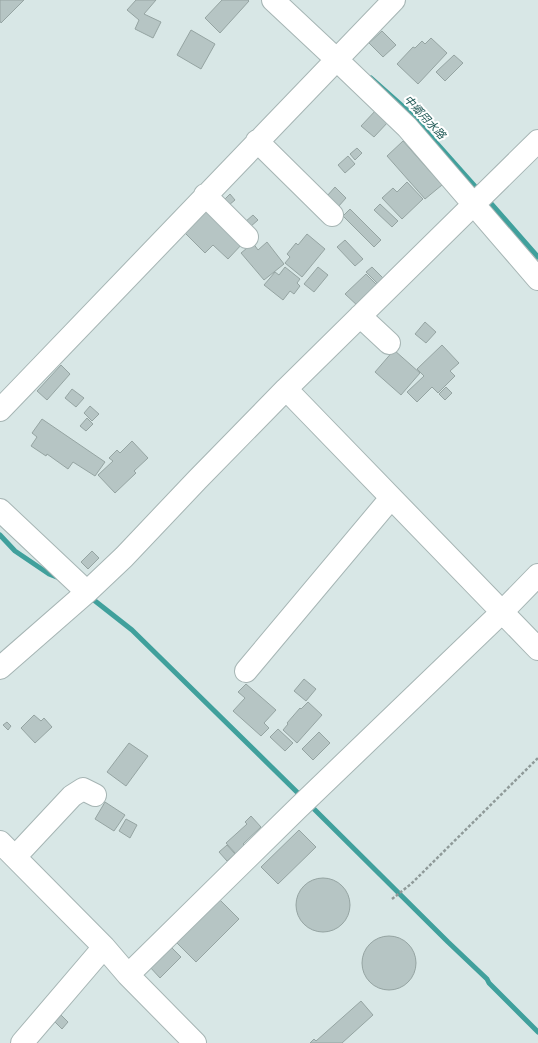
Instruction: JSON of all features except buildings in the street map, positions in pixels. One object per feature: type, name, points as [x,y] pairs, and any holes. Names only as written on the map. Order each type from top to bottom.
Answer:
[{"type":"street","points":[[274,0],[407,127],[538,279]]},
{"type":"street","points":[[0,410],[394,0]]},
{"type":"street","points":[[0,668],[124,558],[197,480],[286,389],[538,141]]},
{"type":"street","points":[[257,142],[332,215]]},
{"type":"street","points":[[206,195],[247,237]]},
{"type":"street","points":[[360,316],[389,344]]},
{"type":"street","points":[[286,389],[538,649]]},
{"type":"street","points":[[246,672],[391,498]]},
{"type":"street","points":[[0,510],[87,592]]},
{"type":"street","points":[[128,975],[292,814],[502,612],[538,575]]},
{"type":"street","points":[[95,795],[83,790],[72,796],[7,849],[104,947],[128,975],[195,1043]]},
{"type":"street","points":[[22,1043],[104,947]]},
{"type":"path","points":[[392,899],[412,884],[538,758]]},
{"type":"waterway","name":"中郷用水路","points":[[371,78],[407,110],[480,192]]},
{"type":"waterway","name":"中郷用水路","points":[[487,199],[538,257]]},
{"type":"waterway","points":[[0,535],[15,551],[49,574],[59,578]]},
{"type":"waterway","points":[[90,597],[132,630],[302,797]]},
{"type":"waterway","points":[[309,804],[487,979],[489,983],[538,1032]]}]
